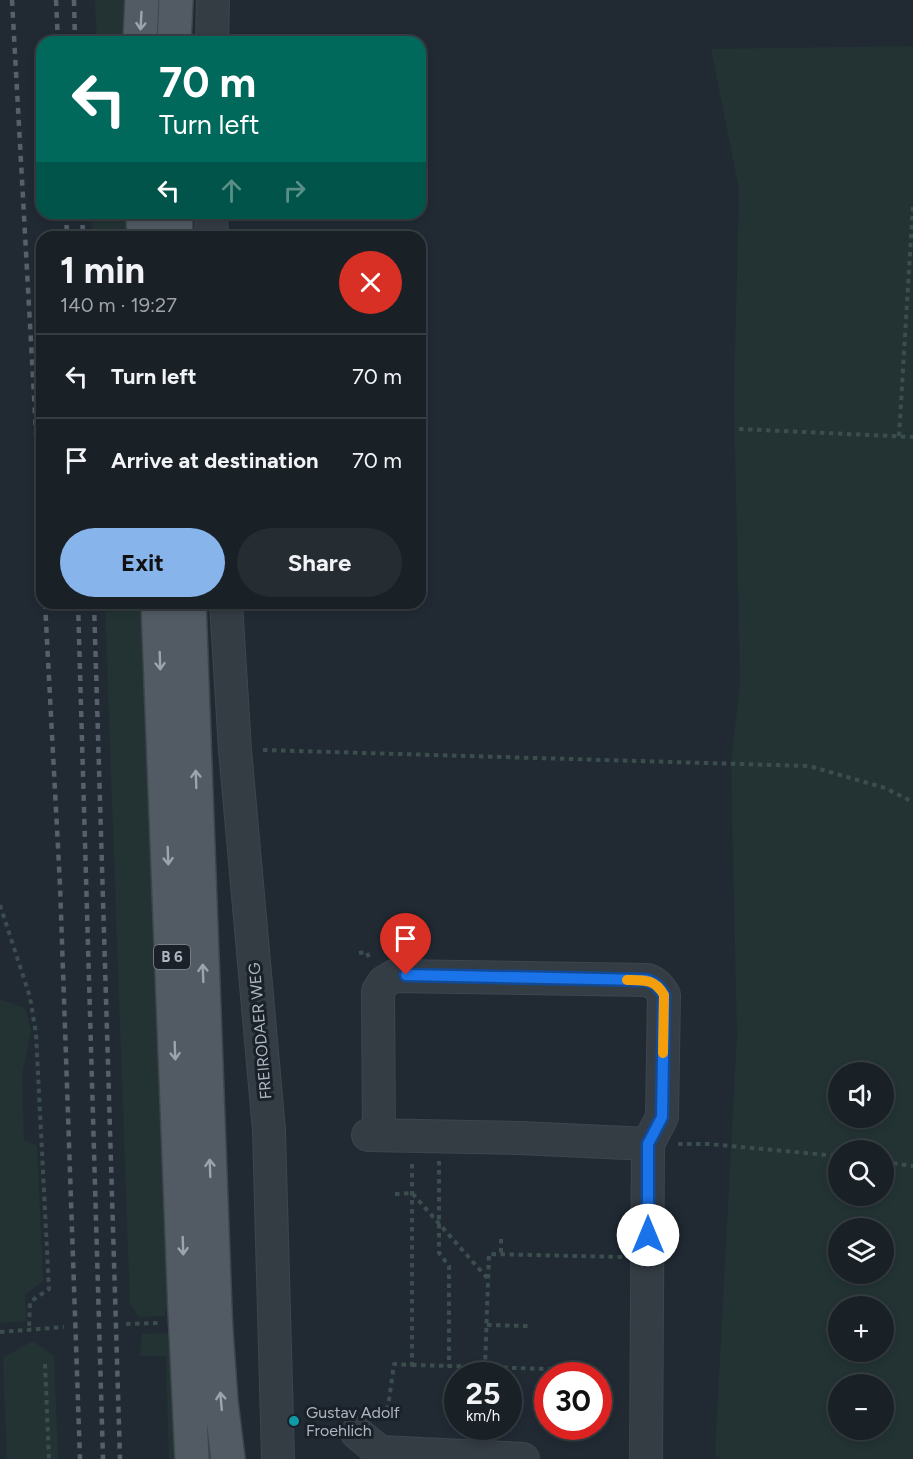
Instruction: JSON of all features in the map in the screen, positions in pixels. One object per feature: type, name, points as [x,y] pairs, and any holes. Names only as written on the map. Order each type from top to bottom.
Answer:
[{"type":"main road","points":[[140,36],[142,0]]},
{"type":"main road","points":[[174,36],[176,0]]},
{"type":"main road","name":"B 6","points":[[158,609],[194,1322],[221,1402],[228,1459]]},
{"type":"main road","name":"B 6","points":[[189,609],[194,1322],[192,1459]]},
{"type":"street","points":[[212,36],[213,0]]},
{"type":"street","name":"FREIRODAER WEG","points":[[226,609],[235,750],[269,1130],[278,1459]]},
{"type":"street","points":[[646,1459],[648,1144],[662,1117],[664,995],[660,987],[646,980],[406,975],[394,976],[384,982],[378,992],[373,1135],[648,1144]]},
{"type":"street","points":[[357,1433],[380,1452],[523,1459]]},
{"type":"path","points":[[899,436],[913,204]]},
{"type":"path","points":[[739,429],[913,437]]},
{"type":"path","points":[[235,750],[310,750],[809,766],[885,788],[913,802]]},
{"type":"path","points":[[0,905],[30,997],[36,1034],[49,1289],[30,1302],[29,1329]]},
{"type":"path","points":[[412,1365],[412,1193],[426,1136]]},
{"type":"path","points":[[426,1136],[439,1225],[440,1253],[450,1266],[449,1362]]},
{"type":"path","points":[[648,1144],[709,1144],[828,1155]]},
{"type":"path","points":[[894,1163],[913,1166]]},
{"type":"path","points":[[395,1194],[412,1193]]},
{"type":"path","points":[[412,1193],[488,1279]]},
{"type":"path","points":[[501,1239],[501,1254]]},
{"type":"path","points":[[485,1362],[489,1254],[648,1258]]},
{"type":"path","points":[[126,1324],[194,1322]]},
{"type":"path","points":[[487,1325],[528,1326]]},
{"type":"path","points":[[0,1332],[64,1327]]},
{"type":"path","points":[[45,1364],[49,1459]]},
{"type":"path","points":[[357,1433],[388,1407],[394,1364],[444,1366]]},
{"type":"shaded area","points":[[95,0],[132,0],[130,36],[97,36]]},
{"type":"shaded area","points":[[913,46],[913,1459],[721,1459],[715,1454],[737,1035],[731,764],[740,683],[734,398],[739,189],[711,49]]},
{"type":"shaded area","points":[[91,219],[130,219],[131,231],[92,231]]},
{"type":"shaded area","points":[[105,609],[145,609],[173,1310],[165,1311],[165,1316],[139,1317],[130,1304]]},
{"type":"shaded area","points":[[0,999],[25,1008],[31,1031],[22,1075],[24,1140],[37,1146],[43,1281],[25,1295],[26,1321],[0,1323]]},
{"type":"shaded area","points":[[175,1333],[180,1459],[169,1459],[166,1356],[140,1356],[142,1334]]},
{"type":"shaded area","points":[[33,1341],[54,1356],[58,1459],[7,1459],[3,1358]]},
{"type":"railway","points":[[12,0],[36,432]]},
{"type":"railway","points":[[56,0],[58,36]]},
{"type":"railway","points":[[74,0],[75,36]]},
{"type":"railway","points":[[66,219],[67,231]]},
{"type":"railway","points":[[82,219],[83,231]]},
{"type":"railway","points":[[45,609],[60,885],[80,1459]]},
{"type":"railway","points":[[78,609],[103,1459]]},
{"type":"railway","points":[[94,609],[120,1459]]},
{"type":"slow traffic","points":[[627,980],[653,982],[660,987],[664,995],[663,1053]]},
{"type":"place","name":"Gustav Adolf Froehlich","points":[[294,1421]]},
{"type":"route","points":[[406,975],[646,980],[660,987],[664,995],[662,1117],[648,1144],[648,1235]]}]
